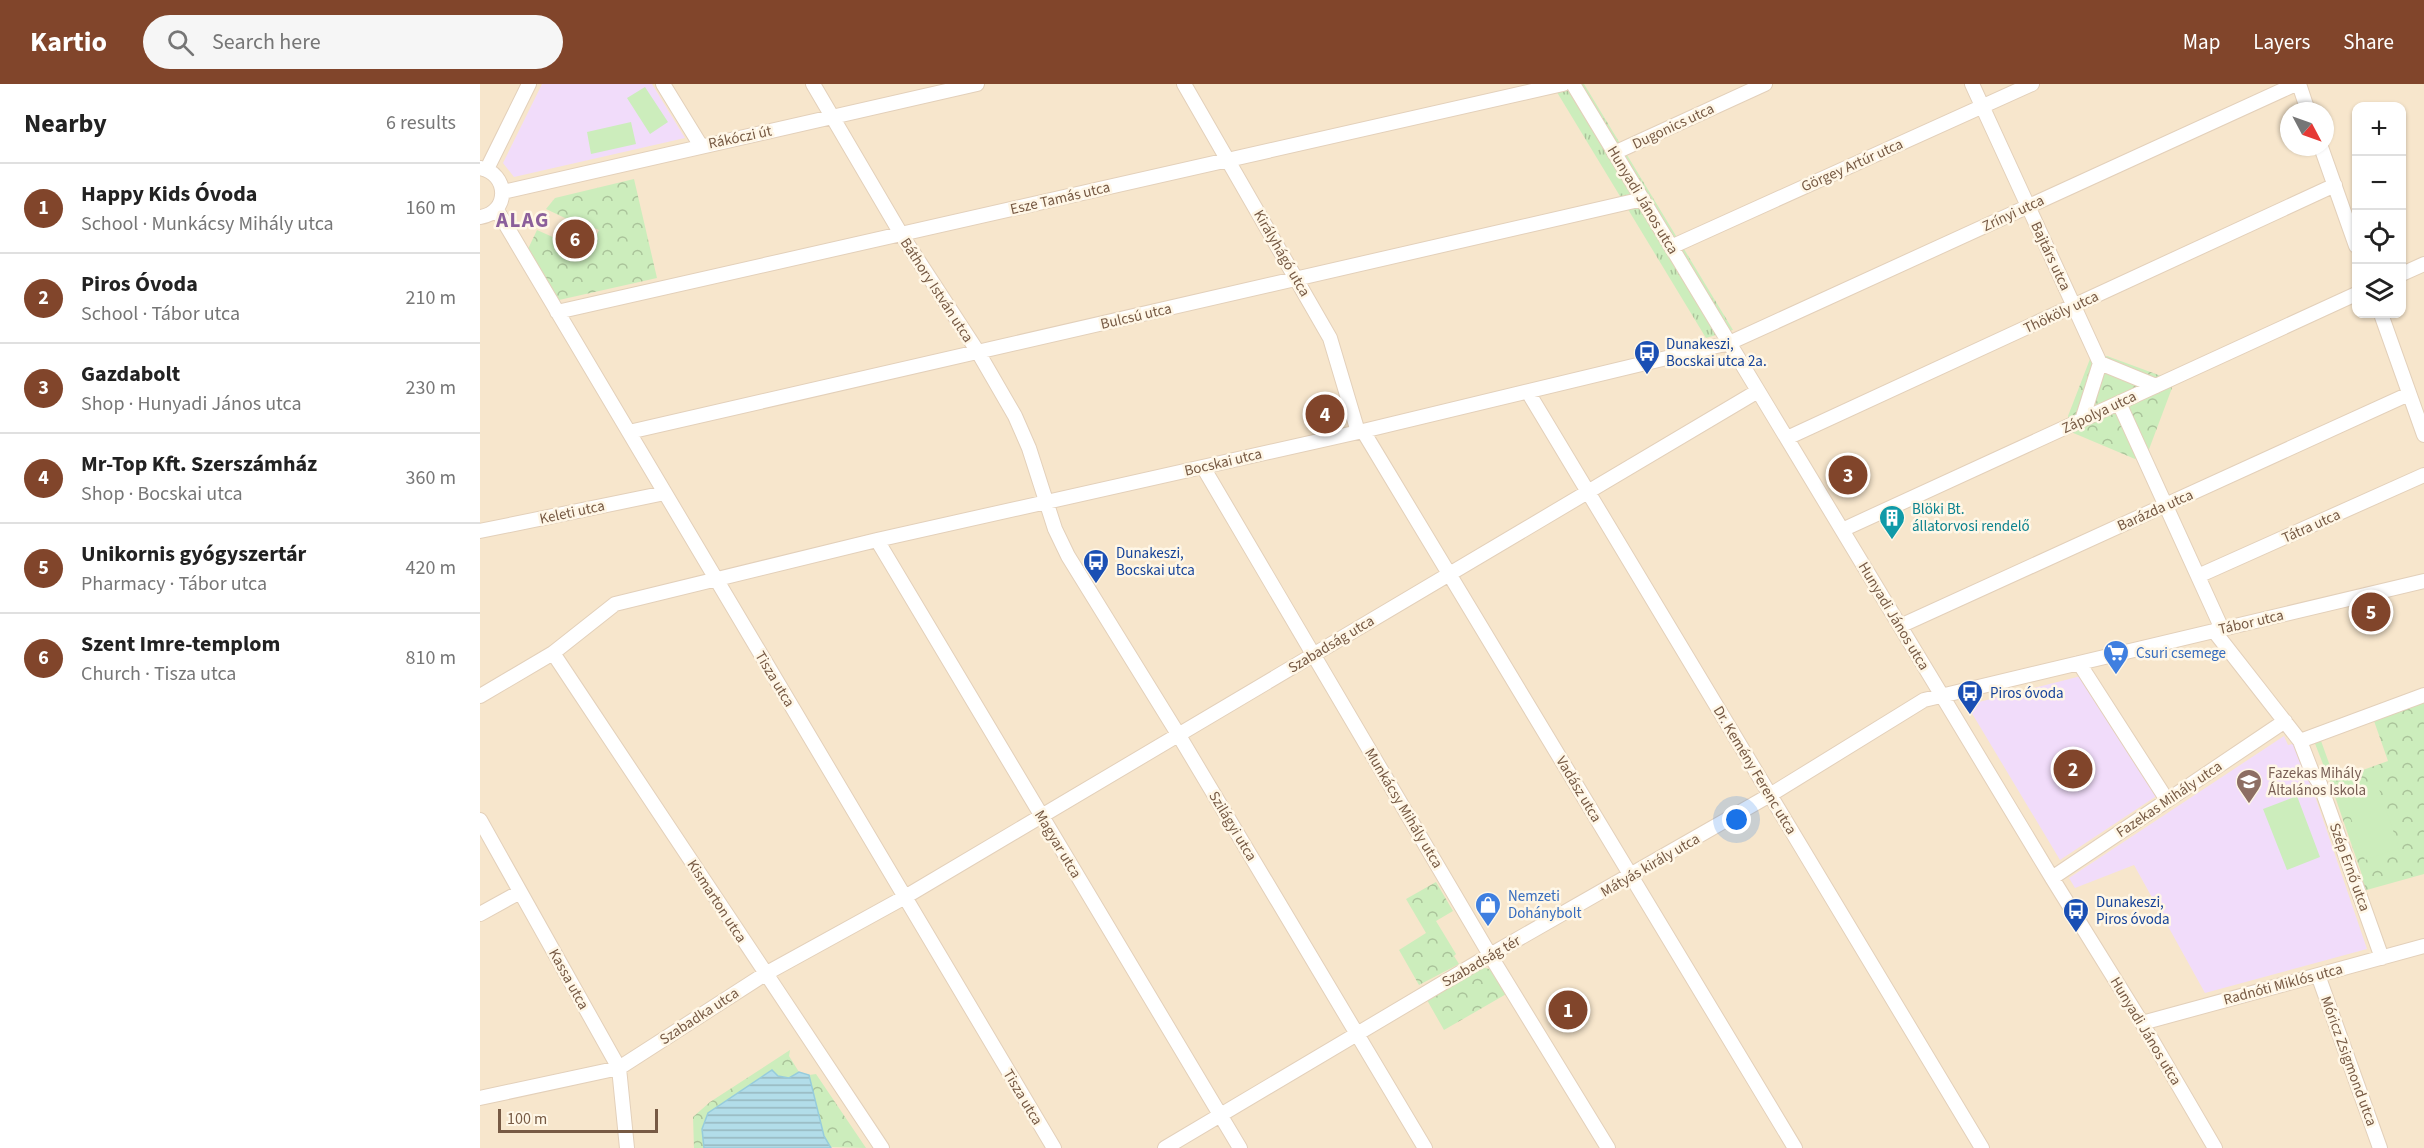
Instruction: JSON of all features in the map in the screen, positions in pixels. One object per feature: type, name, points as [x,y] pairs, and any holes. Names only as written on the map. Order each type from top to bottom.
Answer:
[{"type":"street","points":[[480,218],[496,210],[503,192],[499,178],[484,169],[529,84]]},
{"type":"street","points":[[663,84],[701,146]]},
{"type":"street","name":"Báthory István utca","points":[[813,84],[901,234],[978,352],[1023,431],[1045,502]]},
{"type":"street","name":"Rákóczi út","points":[[503,192],[976,84]]},
{"type":"street","name":"Királyhágó utca","points":[[1184,84],[1330,338],[1361,431]]},
{"type":"street","name":"Esze Tamás utca","points":[[557,312],[1563,84]]},
{"type":"street","name":"Hunyadi János utca","points":[[1573,84],[2052,878],[2142,1023],[2214,1148]]},
{"type":"street","name":"Dugonics utca","points":[[1614,153],[1765,84]]},
{"type":"street","name":"Bajtárs utca","points":[[1972,84],[2100,363]]},
{"type":"street","name":"Görgey Artúr utca","points":[[1671,247],[2032,84]]},
{"type":"street","points":[[2297,84],[2304,102]]},
{"type":"street","name":"Zrínyi utca","points":[[1729,342],[2297,84]]},
{"type":"street","points":[[2324,156],[2352,234]]},
{"type":"street","name":"Thököly utca","points":[[1787,438],[2335,185]]},
{"type":"street","name":"Bulcsú utca","points":[[629,432],[1643,200]]},
{"type":"street","name":"Tisza utca","points":[[496,210],[1054,1148]]},
{"type":"street","points":[[2406,272],[2424,264]]},
{"type":"street","name":"Zápolya utca","points":[[1842,530],[2352,296]]},
{"type":"street","points":[[2382,318],[2424,435]]},
{"type":"street","name":"Bocskai utca","points":[[480,696],[554,653],[615,604],[877,540],[1528,392],[1729,342]]},
{"type":"street","points":[[2082,420],[2100,363],[2156,386]]},
{"type":"street","name":"Szabadság utca","points":[[904,897],[1758,391]]},
{"type":"street","name":"Dr. Kemény Ferenc utca","points":[[1528,392],[1982,1148]]},
{"type":"street","name":"Barázda utca","points":[[1900,626],[2409,394]]},
{"type":"street","points":[[2119,403],[2198,576],[2218,630]]},
{"type":"street","name":"Vadász utca","points":[[1361,431],[1795,1148]]},
{"type":"street","name":"Munkácsy Mihály utca","points":[[1203,467],[1490,955],[1608,1148]]},
{"type":"street","name":"Tátra utca","points":[[2198,576],[2424,475]]},
{"type":"street","name":"Keleti utca","points":[[480,531],[665,493]]},
{"type":"street","name":"Szilágyi utca","points":[[1045,502],[1068,556],[1178,734],[1425,1148]]},
{"type":"street","name":"Magyar utca","points":[[877,540],[1240,1148]]},
{"type":"street","name":"Tábor utca","points":[[1942,695],[2424,581]]},
{"type":"street","name":"Szép Ernő utca","points":[[2218,630],[2300,741],[2320,784],[2382,958]]},
{"type":"street","name":"Kismarton utca","points":[[554,653],[882,1148]]},
{"type":"street","points":[[2079,663],[2168,800]]},
{"type":"street","name":"Mátyás király utca","points":[[1544,925],[1770,795],[1924,700],[1942,695]]},
{"type":"street","points":[[2300,741],[2424,696]]},
{"type":"street","name":"Fazekas Mihály utca","points":[[2052,878],[2285,720]]},
{"type":"street","name":"Kassa utca","points":[[480,820],[620,1068],[627,1148]]},
{"type":"street","points":[[480,914],[520,892]]},
{"type":"street","name":"Szabadka utca","points":[[480,1098],[620,1068],[765,974],[904,897]]},
{"type":"street","name":"Szabadság tér","points":[[1357,1034],[1544,925]]},
{"type":"street","name":"Radnóti Miklós utca","points":[[2142,1023],[2424,946]]},
{"type":"street","name":"Móricz Zsigmond utca","points":[[2318,975],[2380,1148]]},
{"type":"street","points":[[1165,1148],[1357,1034]]},
{"type":"shaded area","points":[[480,84],[2424,84],[2424,1148],[831,1148],[824,1136],[702,1129],[704,1148],[480,1148]]},
{"type":"shaded area","points":[[542,84],[652,84],[685,138],[514,177],[503,163]]},
{"type":"shaded area","name":"Piros óvoda","points":[[2081,676],[2158,795],[2060,860],[1967,705]]},
{"type":"shaded area","name":"Fazekas Mihály Általános Iskola","points":[[2284,736],[2288,745],[2297,743],[2367,949],[2205,993],[2134,865],[2075,888],[2069,878]]},
{"type":"green space","points":[[1552,84],[1584,84],[1733,330],[1706,338]]},
{"type":"green space","points":[[645,87],[668,122],[650,134],[627,98]]},
{"type":"green space","points":[[631,122],[636,144],[591,154],[587,132]]},
{"type":"green space","points":[[634,179],[657,278],[559,300],[528,249],[537,230],[575,247],[574,250],[587,256],[599,230],[585,224],[584,227],[546,209],[555,198]]},
{"type":"green space","points":[[2107,356],[2164,377],[2170,382],[2172,388],[2148,452],[2135,459],[2071,432],[2068,416],[2090,359]]},
{"type":"green space","points":[[2424,700],[2424,874],[2363,891],[2359,880],[2363,878],[2314,741],[2320,738],[2335,780],[2388,761],[2373,718]]},
{"type":"green space","points":[[2377,783],[2399,848],[2365,860],[2343,794]]},
{"type":"green space","points":[[2297,796],[2320,857],[2287,870],[2263,809]]},
{"type":"green space","points":[[1436,882],[1453,911],[1436,921],[1456,954],[1454,956],[1459,964],[1419,985],[1399,950],[1426,933],[1406,899]]},
{"type":"green space","points":[[1482,967],[1493,970],[1508,993],[1444,1030],[1427,1000]]},
{"type":"green space","points":[[790,1050],[789,1056],[799,1072],[790,1078],[777,1076],[702,1129],[704,1148],[694,1148],[693,1117],[710,1102]]},
{"type":"green space","points":[[816,1074],[866,1148],[830,1147],[819,1121],[812,1093],[809,1075]]},
{"type":"water","points":[[772,1070],[778,1076],[789,1078],[799,1072],[809,1075],[824,1136],[831,1148],[704,1148],[702,1129],[708,1113]]},
{"type":"place","name":"Szent Imre-templom","points":[[575,239]]},
{"type":"place","name":"Dunakeszi, Bocskai utca 2a.","points":[[1647,376]]},
{"type":"place","name":"Mr-Top Kft. Szerszámház","points":[[1325,414]]},
{"type":"place","name":"Gazdabolt","points":[[1848,475]]},
{"type":"place","name":"Blöki Bt. állatorvosi rendelő","points":[[1892,541]]},
{"type":"place","name":"Dunakeszi, Bocskai utca","points":[[1096,585]]},
{"type":"place","name":"Unikornis gyógyszertár","points":[[2371,612]]},
{"type":"place","name":"Csuri csemege","points":[[2116,676]]},
{"type":"place","name":"Piros óvoda","points":[[1970,716]]},
{"type":"place","name":"Piros Óvoda","points":[[2073,769]]},
{"type":"place","name":"Fazekas Mihály Általános Iskola","points":[[2249,805]]},
{"type":"place","name":"Nemzeti Dohánybolt","points":[[1488,928]]},
{"type":"place","name":"Dunakeszi, Piros óvoda","points":[[2076,934]]},
{"type":"place","name":"Happy Kids Óvoda","points":[[1568,1010]]},
{"type":"district","name":"ALAG","points":[[523,220]]}]
